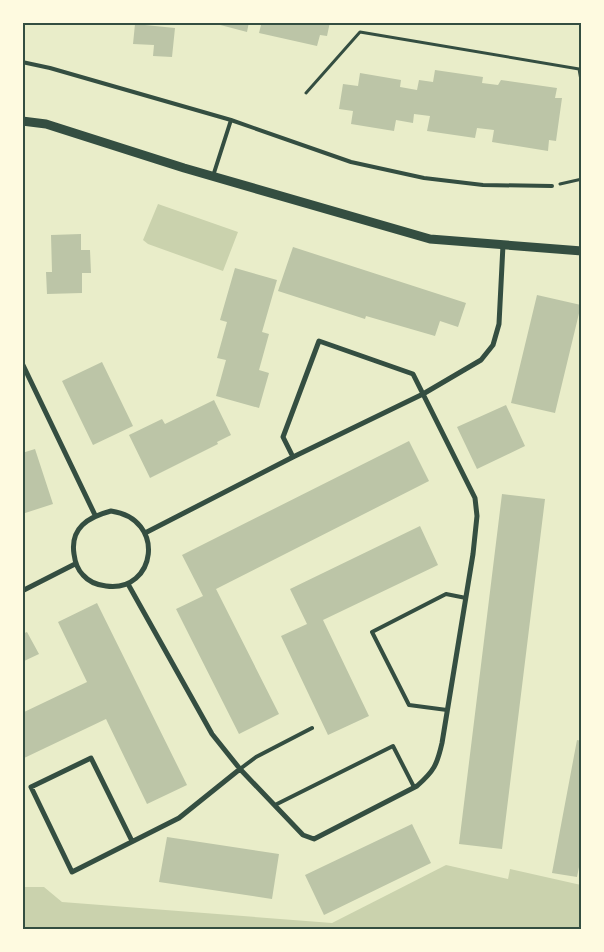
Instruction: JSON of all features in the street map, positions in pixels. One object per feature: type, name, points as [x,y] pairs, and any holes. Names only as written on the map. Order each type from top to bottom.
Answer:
[{"type":"street","points":[[22,121],[46,124],[213,176],[430,239],[582,251]]},
{"type":"street","points":[[145,533],[293,457],[423,394],[481,360],[493,344],[499,324],[503,244]]},
{"type":"street","points":[[128,584],[212,734],[240,769],[303,835],[314,839],[414,787],[430,774],[438,760],[466,598],[476,526],[475,498],[413,374],[319,340],[283,437],[293,457]]},
{"type":"street","points":[[22,363],[95,515]]},
{"type":"street","points":[[111,511],[122,513],[135,520],[145,533],[149,547],[147,562],[141,572],[128,584],[114,587],[97,585],[83,576],[76,564],[73,537],[82,525],[95,515],[111,511]]},
{"type":"street","points":[[22,591],[76,564]]},
{"type":"street","points":[[132,841],[91,758],[31,787],[72,872],[179,818],[240,769]]},
{"type":"lane","points":[[22,62],[50,68],[230,120],[351,162],[424,178],[483,185],[552,186]]},
{"type":"lane","points":[[213,176],[230,120]]},
{"type":"lane","points":[[448,710],[409,705],[372,632],[446,594],[466,598]]},
{"type":"lane","points":[[240,769],[256,757],[312,728]]},
{"type":"lane","points":[[275,806],[392,746],[414,787]]},
{"type":"path","points":[[306,93],[360,32],[579,69],[582,86]]},
{"type":"path","points":[[552,186],[582,179]]},
{"type":"green space","points":[[158,204],[238,232],[223,271],[148,244],[143,240]]},
{"type":"green space","points":[[446,865],[508,879],[510,869],[581,885],[581,929],[23,929],[23,887],[44,887],[62,902],[332,923]]},
{"type":"building","points":[[35,22],[79,22],[79,24],[35,25]]},
{"type":"building","points":[[209,22],[249,22],[247,32]]},
{"type":"building","points":[[252,22],[330,22],[327,36],[320,35],[317,46],[259,33],[261,25]]},
{"type":"building","points":[[135,24],[175,28],[172,57],[153,56],[154,45],[133,44]]},
{"type":"building","points":[[435,70],[483,77],[482,83],[498,85],[501,80],[557,88],[555,98],[562,98],[556,141],[549,140],[548,151],[492,142],[494,130],[477,128],[475,138],[427,131],[430,116],[414,114],[413,123],[396,120],[394,131],[351,124],[353,111],[339,109],[343,84],[358,86],[360,73],[401,80],[400,87],[417,90],[419,80],[433,82]]},
{"type":"building","points":[[81,234],[81,250],[90,250],[91,273],[82,273],[82,293],[47,294],[46,272],[52,272],[51,235]]},
{"type":"building","points":[[293,247],[466,303],[458,327],[440,321],[435,336],[366,316],[365,319],[278,291]]},
{"type":"building","points":[[235,268],[277,280],[262,332],[269,334],[259,370],[269,373],[259,408],[216,396],[226,360],[217,358],[227,322],[220,320]]},
{"type":"building","points":[[537,295],[581,305],[555,413],[511,403]]},
{"type":"building","points":[[102,362],[133,426],[93,445],[62,381]]},
{"type":"building","points":[[214,400],[231,435],[217,442],[218,444],[150,478],[129,435],[162,419],[165,424]]},
{"type":"building","points":[[506,405],[525,446],[477,469],[457,427]]},
{"type":"building","points":[[409,441],[429,481],[216,589],[279,714],[239,734],[176,609],[203,596],[182,555]]},
{"type":"building","points":[[35,449],[53,504],[22,514],[22,453]]},
{"type":"building","points":[[502,494],[545,499],[502,849],[459,844]]},
{"type":"building","points":[[420,526],[438,565],[323,620],[369,716],[328,735],[281,636],[307,624],[290,589]]},
{"type":"building","points":[[97,603],[187,785],[147,804],[106,719],[22,759],[22,713],[87,682],[58,622]]},
{"type":"building","points":[[27,632],[39,654],[22,662],[22,634]]},
{"type":"building","points":[[577,740],[582,741],[582,852],[577,877],[552,873]]},
{"type":"building","points":[[412,824],[431,863],[324,915],[305,875]]},
{"type":"building","points":[[167,837],[279,854],[272,899],[159,882]]}]
